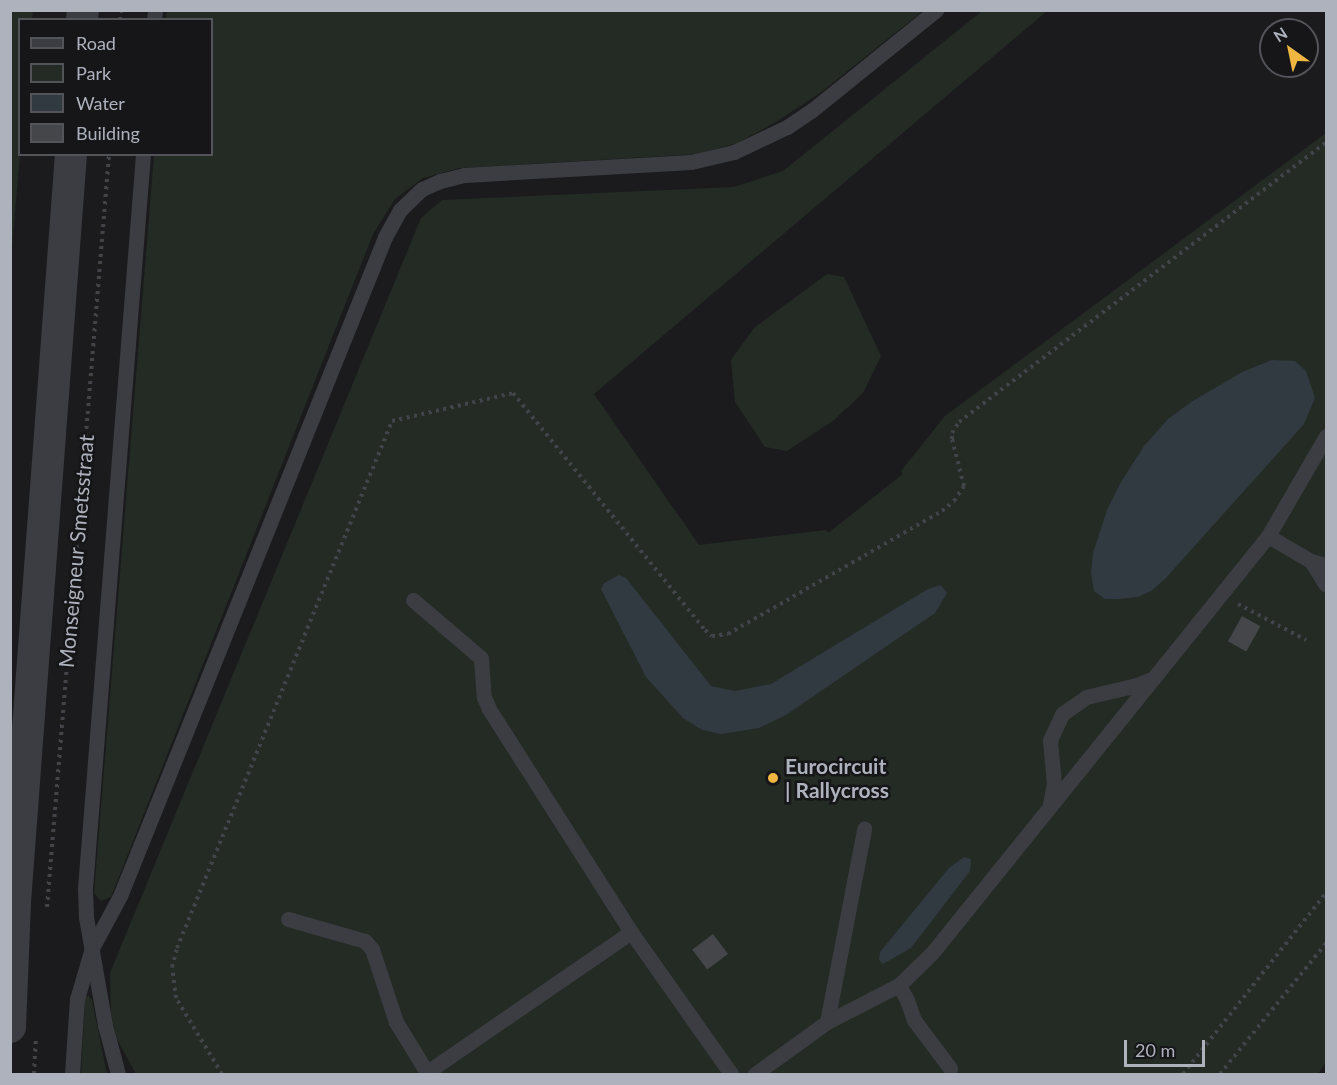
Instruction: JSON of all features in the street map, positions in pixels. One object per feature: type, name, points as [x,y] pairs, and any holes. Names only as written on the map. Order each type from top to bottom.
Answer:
[{"type":"street","name":"Monseigneur Smetsstraat","points":[[10,1027],[15,902],[71,156]]},
{"type":"lane","points":[[72,1074],[77,999],[92,948],[120,896],[384,237],[400,210],[422,189],[464,175],[691,162],[734,152],[787,127],[811,111],[936,10]]},
{"type":"lane","points":[[118,1074],[105,1025],[85,888],[143,156]]},
{"type":"lane","points":[[755,1074],[827,1022],[898,986],[945,939],[1268,536],[1326,436]]},
{"type":"lane","points":[[1268,536],[1311,561],[1326,565]]},
{"type":"lane","points":[[1311,561],[1326,585]]},
{"type":"lane","points":[[413,600],[481,658],[484,697],[489,709],[631,932],[731,1074]]},
{"type":"lane","points":[[1048,810],[1054,784],[1050,740],[1062,714],[1086,697],[1137,685],[1159,674]]},
{"type":"lane","points":[[827,1022],[864,829]]},
{"type":"lane","points":[[288,920],[365,941],[372,949],[396,1022],[428,1073],[631,932]]},
{"type":"lane","points":[[898,986],[907,1000],[914,1020],[950,1068]]},
{"type":"path","points":[[222,1074],[176,998],[172,967],[186,926],[392,421],[513,393],[705,630],[712,636],[728,634],[924,523],[948,506],[961,493],[964,486],[952,439],[952,433],[959,422],[1326,142]]},
{"type":"path","name":"Monseigneur Smetsstraat","points":[[46,915],[109,156]]},
{"type":"path","points":[[1221,595],[1306,640]]},
{"type":"path","points":[[1182,1074],[1326,893]]},
{"type":"path","points":[[1220,1074],[1326,943]]},
{"type":"green space","points":[[11,10],[33,11],[32,18],[18,18],[18,156],[20,156],[11,258]]},
{"type":"green space","points":[[167,11],[923,11],[820,93],[776,122],[737,143],[698,154],[460,168],[423,178],[395,199],[373,234],[111,897],[101,901],[94,893],[154,156],[213,156],[213,18],[166,18]]},
{"type":"green space","name":"Eurocircuit | Rallycross","points":[[982,11],[1047,11],[594,394],[699,545],[826,530],[828,533],[903,474],[901,471],[945,416],[1326,133],[1326,1062],[1318,1074],[136,1074],[117,1039],[111,1014],[110,973],[421,218],[442,200],[734,187],[783,171]]},
{"type":"green space","points":[[827,274],[844,277],[881,356],[863,393],[833,421],[787,451],[765,447],[735,402],[731,360],[754,328]]},
{"type":"green space","points":[[88,995],[92,1000],[107,1074],[81,1074],[85,999]]},
{"type":"water","points":[[1272,360],[1295,361],[1306,371],[1315,398],[1304,424],[1165,579],[1151,591],[1138,597],[1105,599],[1094,591],[1091,573],[1093,553],[1107,510],[1121,482],[1144,446],[1168,419],[1191,402],[1242,372]]},
{"type":"water","points":[[619,575],[626,578],[711,686],[735,691],[771,684],[928,589],[941,585],[947,593],[935,613],[786,715],[759,728],[721,734],[702,730],[683,718],[646,677],[601,589],[604,583]]},
{"type":"water","points":[[964,857],[971,859],[970,871],[911,948],[883,964],[879,960],[880,952],[949,868]]},
{"type":"building","points":[[1242,616],[1260,626],[1246,652],[1228,641]]},
{"type":"building","points":[[713,934],[728,954],[707,970],[692,950]]},
{"type":"place","name":"Eurocircuit | Rallycross","points":[[773,778]]}]
